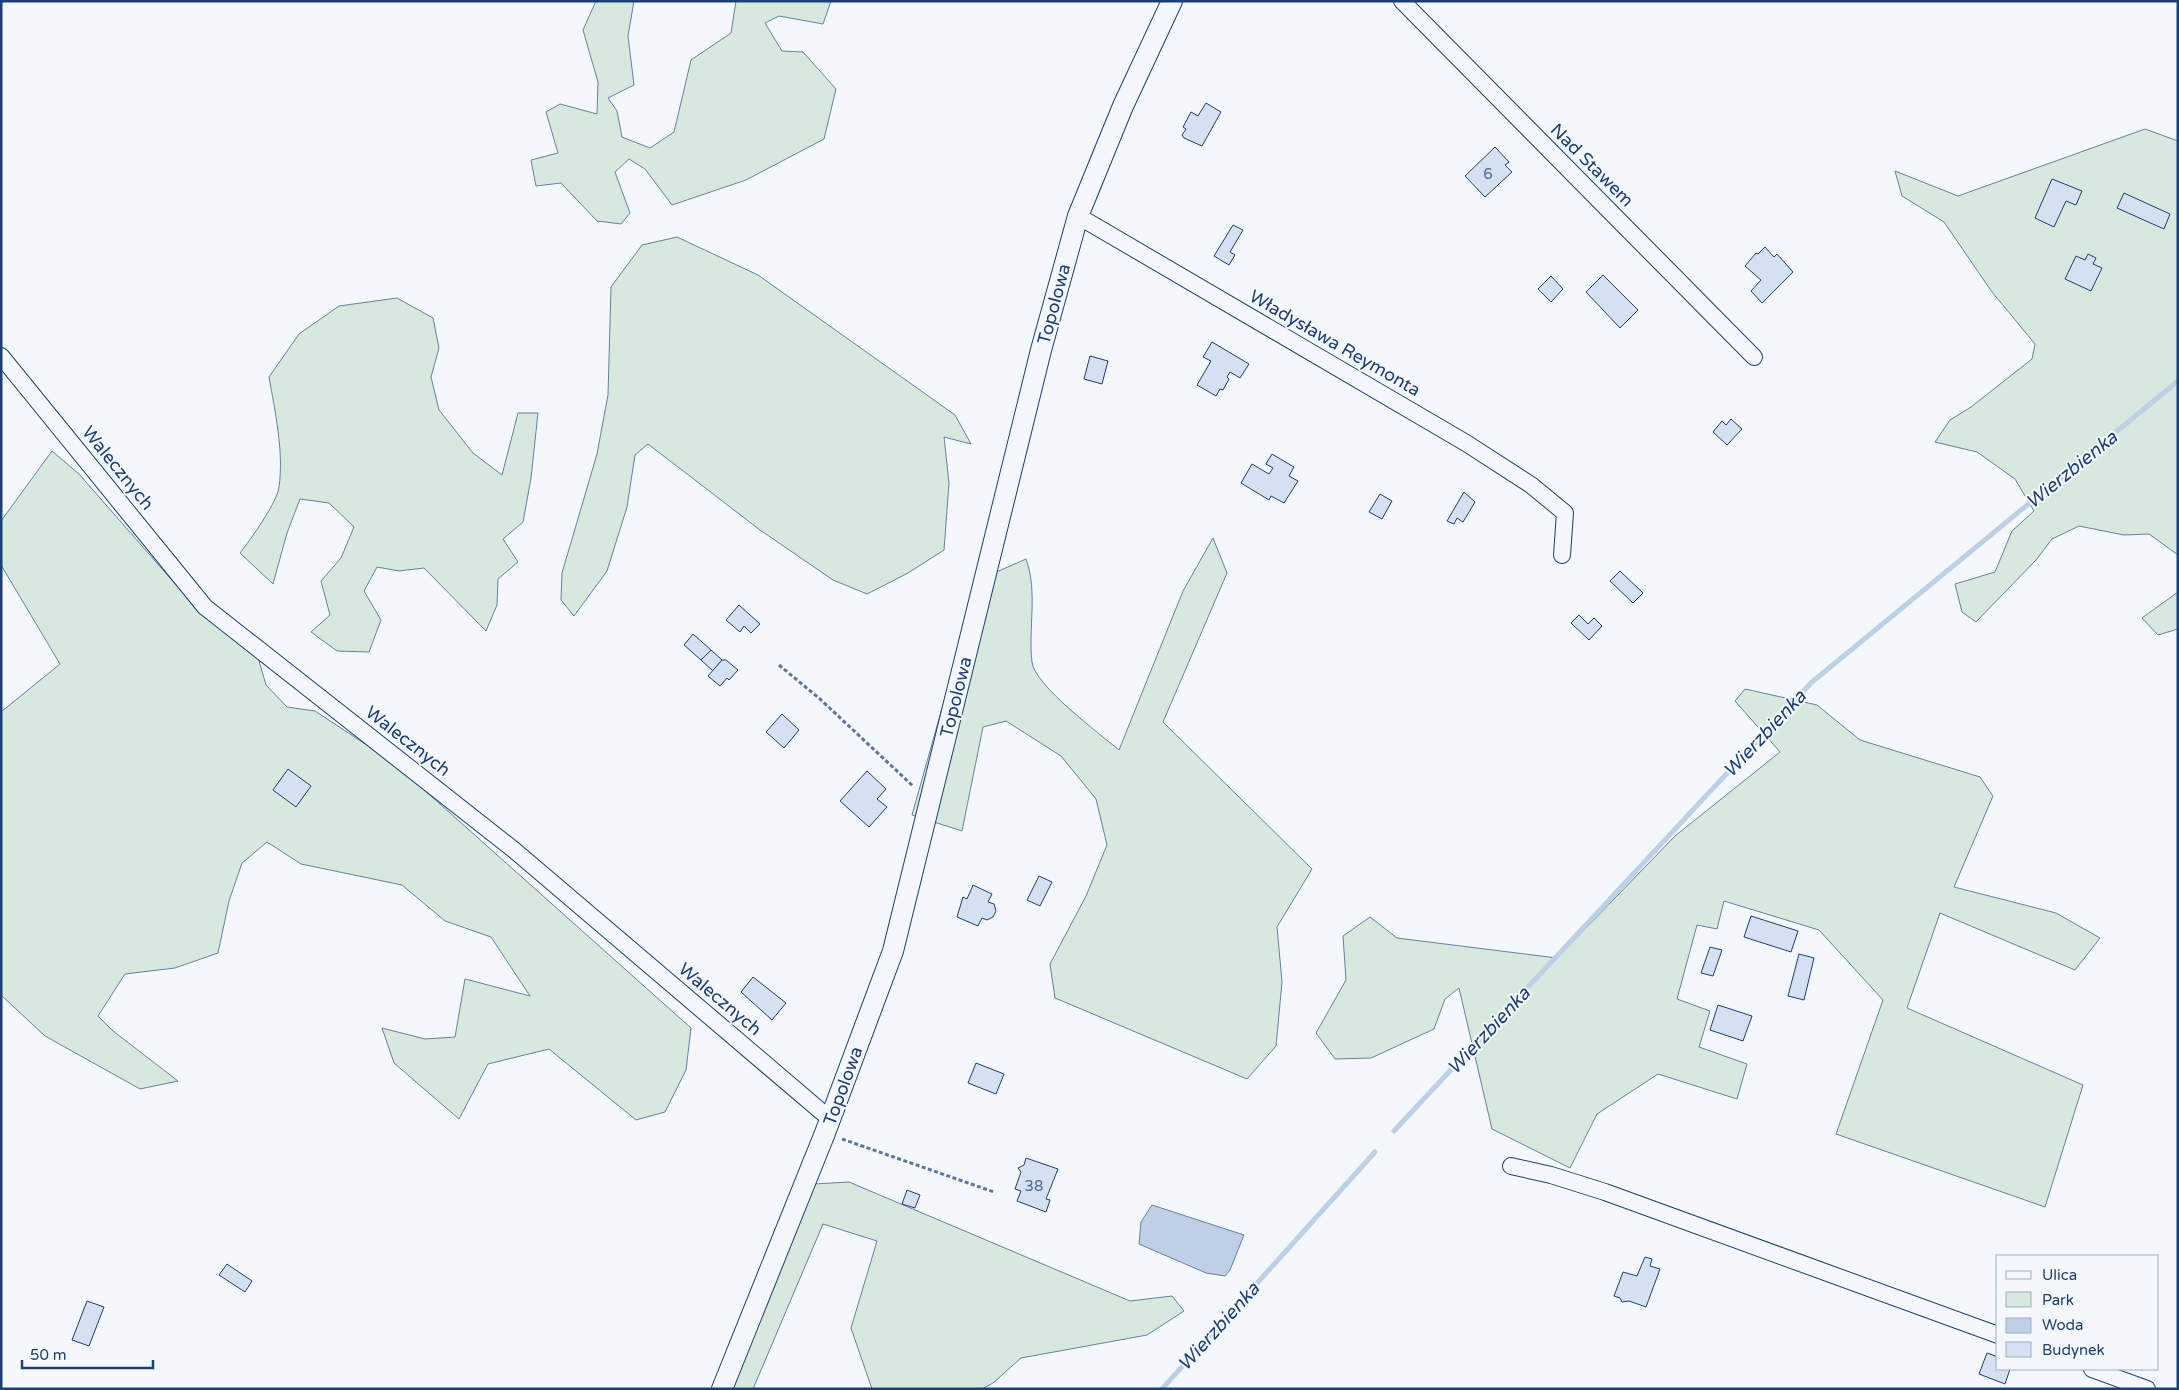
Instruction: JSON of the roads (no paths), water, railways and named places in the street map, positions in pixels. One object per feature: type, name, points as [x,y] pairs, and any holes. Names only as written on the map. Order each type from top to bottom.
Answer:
[{"type":"street","name":"Topolowa","points":[[722,1389],[827,1126],[893,951],[1041,350],[1078,216],[1123,106],[1172,1]]},
{"type":"street","name":"Nad Stawem","points":[[1402,1],[1754,357]]},
{"type":"street","name":"Władysława Reymonta","points":[[1078,216],[1466,443],[1532,485],[1565,513],[1562,555]]},
{"type":"street","name":"Walecznych","points":[[1,356],[205,606],[514,850],[827,1126]]},
{"type":"street","points":[[1511,1166],[1551,1175],[1605,1192],[1996,1334]]},
{"type":"street","points":[[2095,1370],[2147,1389]]},
{"type":"water","points":[[1152,1205],[1244,1235],[1230,1270],[1225,1276],[1206,1273],[1139,1244],[1141,1222]]},
{"type":"waterway","name":"Wierzbienka","points":[[1394,1131],[1812,682],[2178,381]]},
{"type":"waterway","name":"Wierzbienka","points":[[1162,1389],[1375,1152]]}]
